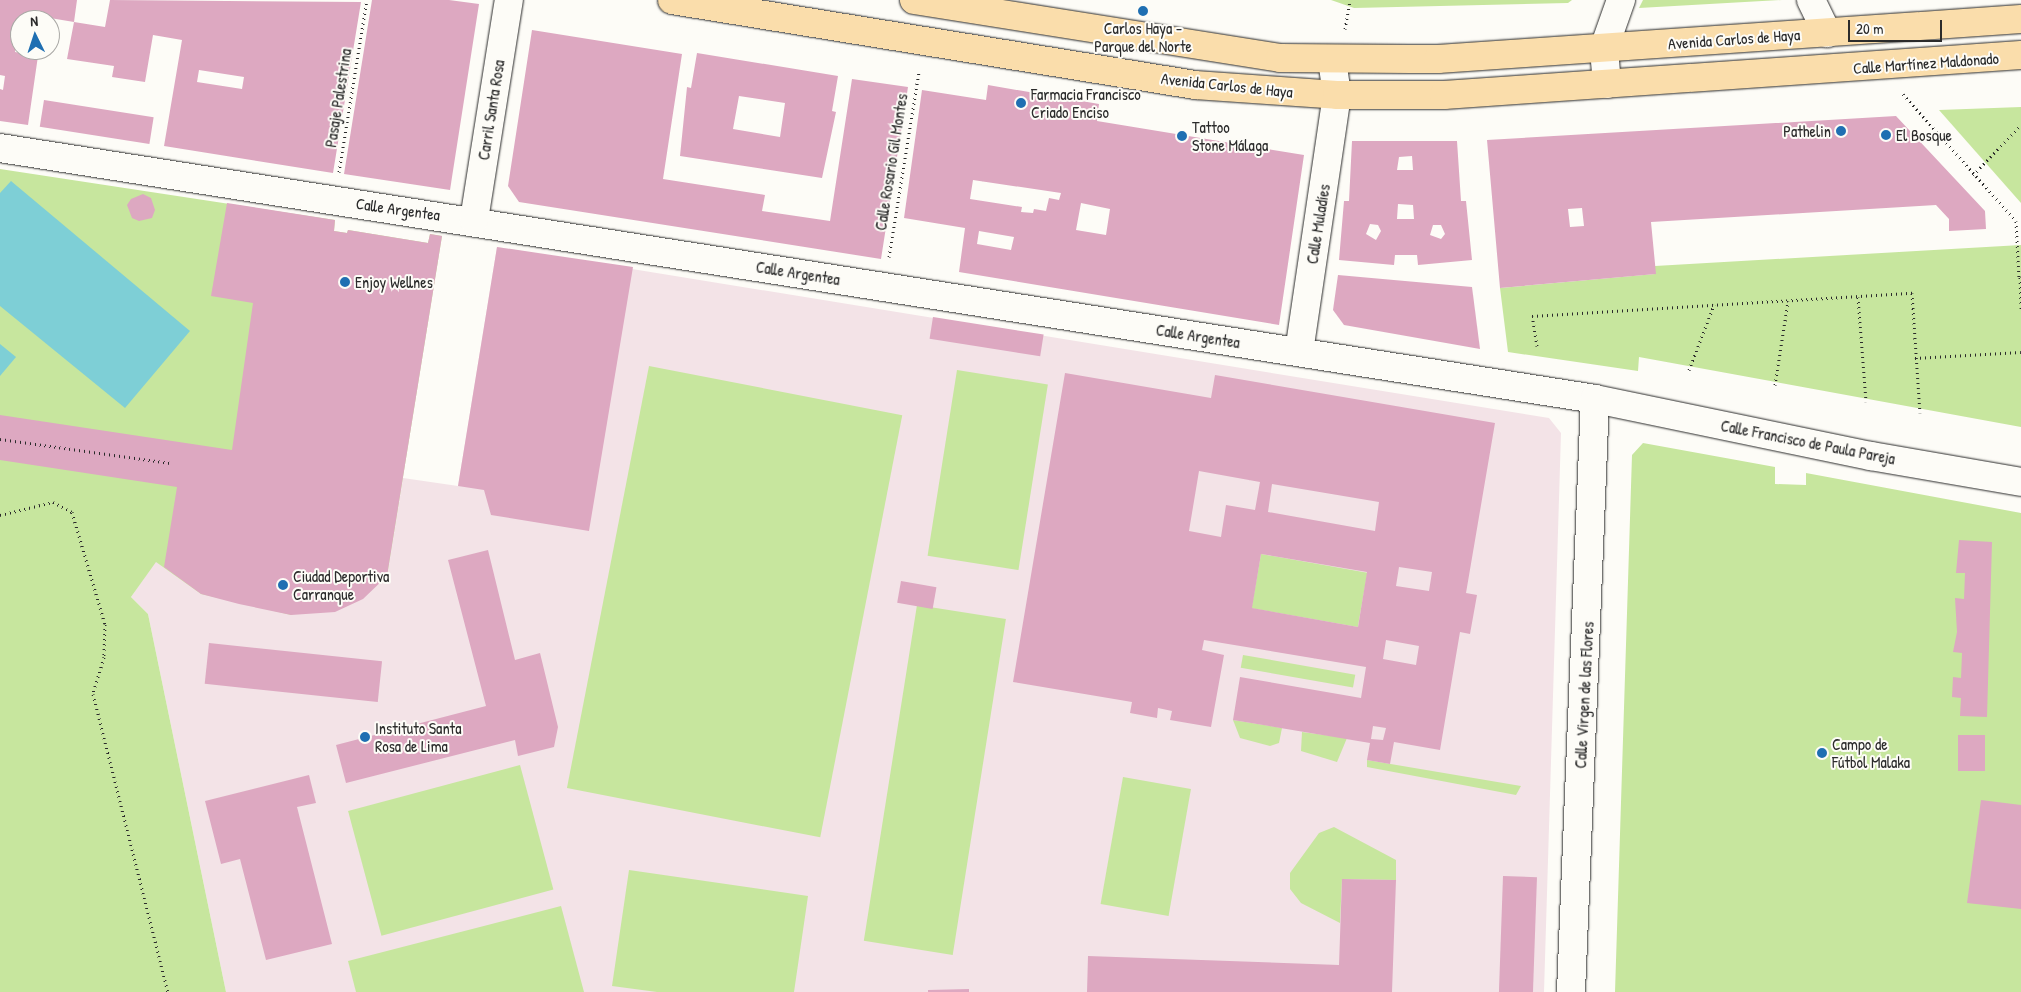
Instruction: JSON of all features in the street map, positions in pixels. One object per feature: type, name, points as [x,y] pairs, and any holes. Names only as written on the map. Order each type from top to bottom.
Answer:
[{"type":"main road","name":"Avenida Carlos de Haya","points":[[672,0],[1194,85],[1337,95],[1444,95],[1830,70]]},
{"type":"main road","name":"Avenida Carlos de Haya","points":[[914,0],[1280,58],[1438,59],[1827,33]]},
{"type":"main road","points":[[1827,33],[2021,20]]},
{"type":"main road","name":"Calle Martínez Maldonado","points":[[1830,70],[2021,55]]},
{"type":"street","name":"Carril Santa Rosa","points":[[474,220],[509,0]]},
{"type":"street","points":[[1607,84],[1604,48],[1621,0]]},
{"type":"street","name":"Avenida Carlos de Haya","points":[[1811,0],[1827,33]]},
{"type":"street","name":"Calle Muladíes","points":[[1299,352],[1337,95],[1332,59]]},
{"type":"street","name":"Calle Argentea","points":[[0,148],[474,220],[884,287],[1595,398]]},
{"type":"street","name":"Calle Francisco de Paula Pareja","points":[[1595,398],[1871,456],[2021,482]]},
{"type":"street","name":"Calle Virgen de las Flores","points":[[1571,992],[1595,398]]},
{"type":"path","name":"Pasaje Palestrina","points":[[336,200],[366,0]]},
{"type":"path","name":"Calle Rosario Gil Montes","points":[[884,287],[924,41]]},
{"type":"path","points":[[1902,93],[2016,221],[2021,311]]},
{"type":"path","points":[[1974,175],[2021,126]]},
{"type":"path","points":[[1537,346],[1532,316],[1912,294],[1920,413]]},
{"type":"path","points":[[1858,297],[1866,402]]},
{"type":"path","points":[[1775,386],[1788,301]]},
{"type":"path","points":[[1689,370],[1714,305]]},
{"type":"path","points":[[1915,358],[2021,352]]},
{"type":"path","points":[[0,438],[170,463]]},
{"type":"path","points":[[0,515],[53,502],[72,512],[105,624],[104,657],[93,694],[168,992]]},
{"type":"shaded area","points":[[497,247],[1549,418],[1561,433],[1544,992],[226,992],[148,614],[131,597],[156,561],[201,594],[291,615],[387,576],[403,478],[458,486]]},
{"type":"green space","points":[[1331,0],[1572,0],[1568,3],[1354,8]]},
{"type":"green space","points":[[1643,0],[1782,0],[1639,8]]},
{"type":"green space","points":[[2021,107],[2021,203],[1939,110]]},
{"type":"green space","name":"Ciudad Deportiva Carranque","points":[[0,169],[335,220],[334,231],[347,233],[348,230],[428,243],[430,234],[442,236],[387,576],[291,615],[201,594],[156,562],[131,597],[148,614],[226,992],[0,992]]},
{"type":"green space","points":[[2021,245],[2021,427],[1639,357],[1638,371],[1508,352],[1500,288],[1655,274],[1655,266]]},
{"type":"green space","points":[[649,366],[902,415],[820,837],[567,788]]},
{"type":"green space","points":[[957,370],[1048,384],[1018,570],[928,556]]},
{"type":"green space","name":"Campo de Fútbol Malaka","points":[[1643,443],[1775,467],[1775,484],[1806,485],[1806,473],[2021,513],[2021,992],[1615,992],[1632,455]]},
{"type":"green space","points":[[1261,554],[1367,573],[1358,627],[1251,608]]},
{"type":"green space","points":[[917,605],[1006,619],[953,955],[864,941]]},
{"type":"green space","points":[[1243,655],[1355,675],[1353,688],[1241,668]]},
{"type":"green space","points":[[1233,720],[1282,728],[1279,743],[1270,746],[1240,738]]},
{"type":"green space","points":[[1302,732],[1347,738],[1337,762],[1301,751]]},
{"type":"green space","points":[[1367,760],[1521,786],[1516,795],[1367,767]]},
{"type":"green space","points":[[520,765],[553,890],[381,936],[348,811]]},
{"type":"green space","points":[[1123,777],[1191,789],[1169,916],[1101,904]]},
{"type":"green space","points":[[1334,827],[1396,860],[1396,880],[1342,879],[1340,923],[1301,903],[1290,889],[1290,873],[1319,833]]},
{"type":"green space","points":[[629,870],[808,896],[794,992],[657,992],[612,986]]},
{"type":"green space","points":[[561,906],[584,992],[356,992],[348,961]]},
{"type":"water","points":[[11,181],[190,331],[125,408],[0,306],[0,193]]},
{"type":"water","points":[[0,344],[16,357],[0,376]]},
{"type":"building","points":[[0,0],[77,0],[74,22],[60,20],[60,10],[10,10],[10,60],[37,60],[28,125],[0,121],[0,89],[3,90],[5,76],[0,75]]},
{"type":"building","points":[[110,0],[361,2],[333,173],[164,146],[182,40],[153,35],[145,82],[112,77],[114,66],[67,59],[74,22],[105,27]],"holes":[[[199,70],[244,77],[242,89],[197,82]]]},
{"type":"building","points":[[372,0],[449,0],[479,4],[450,190],[344,174]]},
{"type":"building","points":[[532,30],[682,54],[663,179],[765,195],[762,211],[830,221],[852,79],[908,87],[881,259],[519,202],[508,186]]},
{"type":"building","points":[[697,53],[838,76],[832,111],[836,112],[822,178],[680,156],[687,87],[691,88]],"holes":[[[739,96],[785,103],[780,137],[733,129]]]},
{"type":"building","points":[[988,85],[1099,104],[1097,121],[1304,155],[1279,325],[959,272],[965,228],[904,218],[922,90],[986,100]],"holes":[[[973,180],[1061,193],[1059,200],[1049,198],[1046,211],[1034,209],[1033,213],[1021,212],[1022,207],[970,199]],[[1081,203],[1110,209],[1106,235],[1076,230]],[[979,231],[1014,237],[1011,250],[977,244]]]},
{"type":"building","points":[[44,100],[154,117],[149,144],[40,127]]},
{"type":"building","points":[[1896,116],[1985,211],[1986,229],[1949,231],[1949,219],[1936,205],[1651,222],[1656,274],[1500,288],[1487,140]],"holes":[[[1582,208],[1584,226],[1570,227],[1568,209]]]},
{"type":"building","points":[[1352,141],[1457,141],[1461,201],[1466,201],[1472,260],[1418,265],[1417,255],[1395,255],[1394,265],[1339,260],[1344,201],[1349,201]],"holes":[[[1412,156],[1413,170],[1397,170],[1399,157]],[[1398,204],[1413,205],[1414,219],[1397,219]],[[1370,224],[1378,225],[1381,231],[1376,240],[1366,234]],[[1433,225],[1441,225],[1445,234],[1441,239],[1430,235]]]},
{"type":"building","points":[[143,194],[151,198],[155,210],[152,218],[139,221],[132,218],[127,205],[131,199]]},
{"type":"building","points":[[227,203],[335,220],[334,231],[347,233],[348,230],[428,243],[430,234],[442,236],[387,576],[363,599],[335,612],[291,615],[201,594],[164,567],[177,487],[0,460],[0,415],[232,450],[253,303],[211,296]]},
{"type":"building","points":[[497,247],[633,267],[589,531],[491,515],[484,490],[458,486]]},
{"type":"building","points":[[1338,275],[1472,287],[1480,349],[1344,325],[1333,310]]},
{"type":"building","points":[[933,317],[1044,335],[1040,356],[930,339]]},
{"type":"building","points":[[1065,373],[1211,398],[1215,375],[1495,423],[1466,593],[1477,595],[1470,634],[1460,632],[1440,750],[1394,742],[1390,764],[1367,760],[1370,743],[1233,720],[1240,677],[1361,698],[1366,667],[1204,640],[1202,650],[1224,655],[1211,727],[1170,720],[1172,711],[1158,708],[1157,718],[1130,713],[1132,702],[1013,682]],"holes":[[[1199,471],[1260,482],[1255,510],[1226,505],[1221,537],[1189,531]],[[1272,484],[1379,502],[1375,531],[1268,512]],[[1261,554],[1367,572],[1358,627],[1252,608]],[[1399,567],[1432,572],[1429,591],[1396,586]],[[1386,640],[1419,646],[1416,665],[1383,659]],[[1373,726],[1386,728],[1383,740],[1371,739]]]},
{"type":"building","points":[[1959,540],[1992,542],[1987,717],[1960,716],[1961,698],[1952,697],[1953,677],[1961,678],[1962,653],[1953,652],[1957,632],[1955,598],[1964,599],[1965,573],[1956,573]]},
{"type":"building","points":[[488,550],[515,660],[540,653],[558,727],[554,747],[518,756],[515,740],[346,783],[336,745],[486,706],[448,560]]},
{"type":"building","points":[[901,581],[936,587],[933,609],[897,603]]},
{"type":"building","points":[[209,643],[382,661],[378,702],[205,684]]},
{"type":"building","points":[[1958,735],[1985,735],[1985,771],[1958,771]]},
{"type":"building","points":[[309,775],[316,803],[297,807],[332,944],[266,960],[240,859],[221,864],[205,801]]},
{"type":"building","points":[[1981,800],[2021,805],[2021,909],[1967,903]]},
{"type":"building","points":[[1503,876],[1537,877],[1533,992],[1499,992]]},
{"type":"building","points":[[1342,879],[1396,880],[1392,992],[1087,992],[1088,956],[1339,965]]},
{"type":"building","points":[[969,989],[969,992],[928,992],[928,990]]},
{"type":"place","name":"Carlos Haya - Parque del Norte","points":[[1143,11]]},
{"type":"place","name":"Farmacia Francisco Criado Enciso","points":[[1021,103]]},
{"type":"place","name":"Pathelin","points":[[1841,131]]},
{"type":"place","name":"El Bosque","points":[[1886,135]]},
{"type":"place","name":"Tattoo Stone Málaga","points":[[1182,136]]},
{"type":"place","name":"Enjoy Wellnes","points":[[345,282]]},
{"type":"place","name":"Ciudad Deportiva Carranque","points":[[283,585]]},
{"type":"place","name":"Instituto Santa Rosa de Lima","points":[[365,737]]},
{"type":"place","name":"Campo de Fútbol Malaka","points":[[1822,753]]}]
